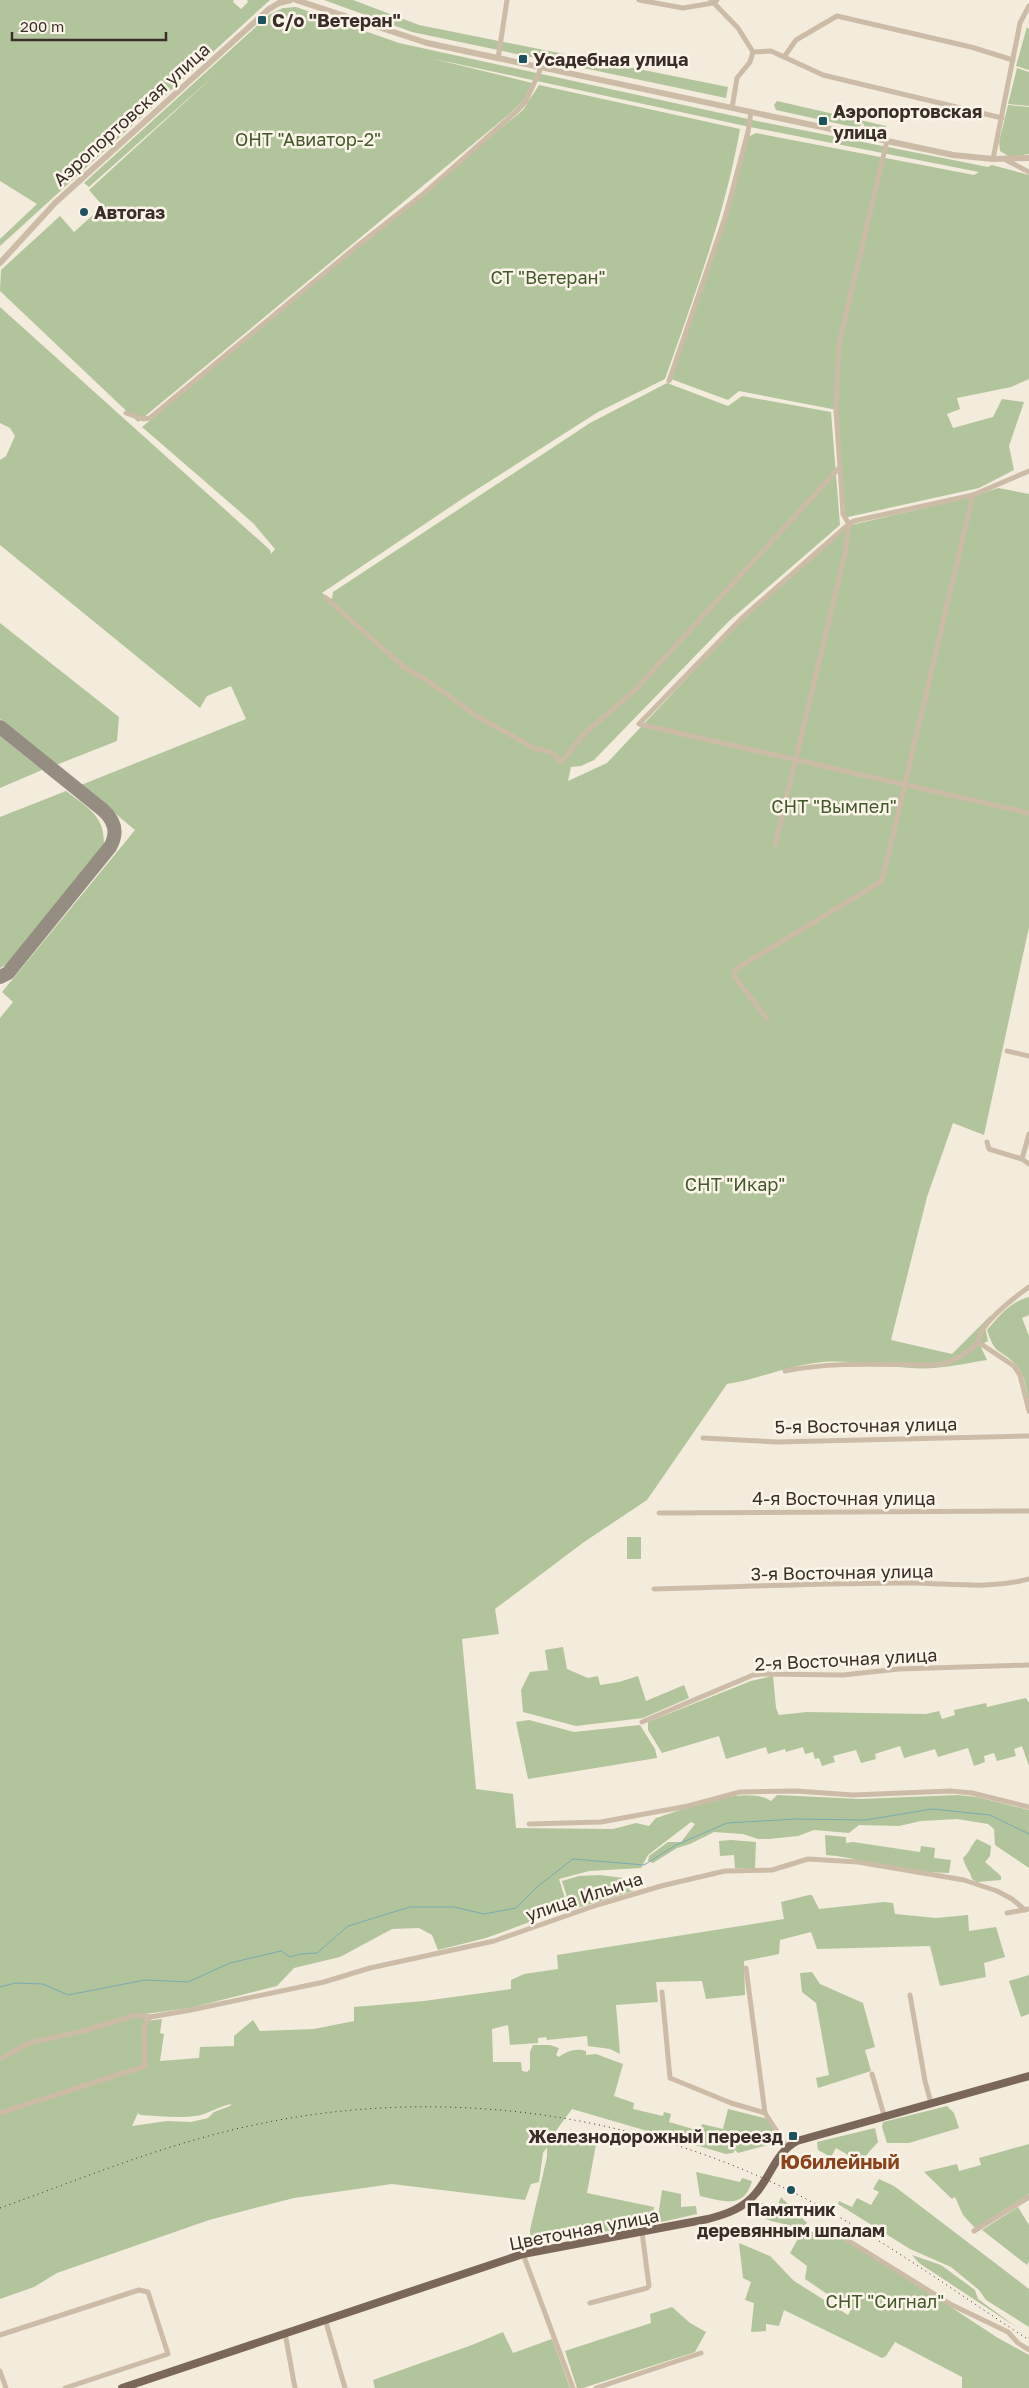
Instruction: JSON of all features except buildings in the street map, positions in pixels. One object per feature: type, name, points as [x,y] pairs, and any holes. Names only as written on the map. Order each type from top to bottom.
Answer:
[{"type":"main road","points":[[787,2147],[808,2137],[1029,2076]]},
{"type":"main road","name":"Цветочная улица","points":[[122,2388],[523,2254],[708,2219],[739,2208],[759,2190],[787,2147]]},
{"type":"street","name":"Аэропортовская улица","points":[[0,263],[55,203],[269,9],[279,3],[291,0]]},
{"type":"street","points":[[296,0],[304,1],[414,40],[498,59],[970,158],[993,160],[1029,158]]},
{"type":"street","points":[[498,59],[506,0]]},
{"type":"street","points":[[639,0],[683,8],[714,1],[738,28],[753,52],[750,62],[737,78],[732,108]]},
{"type":"street","points":[[993,160],[1020,23],[1029,6],[1024,0]]},
{"type":"street","points":[[784,57],[796,40],[838,16],[971,47],[1014,60]]},
{"type":"street","points":[[753,52],[766,50],[823,75],[943,102],[1002,118]]},
{"type":"street","points":[[126,413],[143,419],[150,418],[156,414],[356,247],[422,195],[518,110],[526,101],[541,68]]},
{"type":"street","points":[[669,381],[725,218],[748,132],[751,112]]},
{"type":"street","points":[[775,845],[845,554],[848,524],[843,514],[836,411],[839,344],[887,141]]},
{"type":"street","points":[[1006,160],[1029,172]]},
{"type":"street","points":[[326,598],[405,668],[428,681],[478,717],[534,748],[552,753],[561,762],[584,734],[635,690],[840,467]]},
{"type":"street","points":[[1029,471],[972,495],[854,521],[848,524],[742,618],[639,724],[1029,813]]},
{"type":"street","points":[[767,1019],[734,976],[736,969],[882,880],[972,495]]},
{"type":"street","points":[[1007,1051],[1029,1056]]},
{"type":"street","points":[[1022,1159],[1029,1134]]},
{"type":"street","points":[[987,1142],[989,1148],[996,1152],[1022,1159],[1029,1164]]},
{"type":"street","points":[[785,1371],[804,1367],[850,1364],[936,1365],[949,1363],[978,1342],[982,1330],[1008,1302],[1029,1287]]},
{"type":"street","points":[[978,1342],[1014,1366],[1020,1375],[1029,1411]]},
{"type":"street","name":"5-я Восточная улица","points":[[703,1438],[777,1442],[1029,1436]]},
{"type":"street","name":"4-я Восточная улица","points":[[659,1513],[1029,1511]]},
{"type":"street","name":"3-я Восточная улица","points":[[654,1589],[909,1583],[983,1587],[1007,1585],[1029,1579]]},
{"type":"street","name":"2-я Восточная улица","points":[[642,1722],[763,1674],[843,1675],[899,1669],[1029,1664]]},
{"type":"street","points":[[529,1824],[601,1822],[688,1806],[740,1792],[796,1791],[853,1795],[950,1792],[972,1794],[1029,1807]]},
{"type":"street","name":"улица Ильича","points":[[0,2058],[29,2044],[83,2031],[136,2015],[150,2017],[191,2010],[324,1982],[370,1968],[494,1941],[597,1904],[709,1874],[741,1869],[772,1870],[808,1859],[858,1862],[964,1880],[996,1891],[1012,1899],[1027,1910]]},
{"type":"street","name":"улица Ильича","points":[[1007,1913],[1027,1910]]},
{"type":"street","points":[[746,1968],[765,2112],[787,2147]]},
{"type":"street","points":[[662,1992],[670,2078],[731,2103],[765,2112]]},
{"type":"street","points":[[910,1995],[925,2082],[931,2103]]},
{"type":"street","points":[[0,2113],[145,2066],[144,2027],[150,2017]]},
{"type":"street","points":[[872,2074],[884,2115]]},
{"type":"street","points":[[974,2232],[1029,2198]]},
{"type":"street","points":[[590,2303],[649,2286],[642,2232]]},
{"type":"street","points":[[836,2233],[952,2304],[1008,2332],[1018,2343],[1029,2350]]},
{"type":"street","points":[[523,2254],[573,2388]]},
{"type":"street","points":[[0,2335],[139,2290],[148,2292],[168,2354],[65,2388]]},
{"type":"street","points":[[325,2320],[344,2388]]},
{"type":"street","points":[[285,2333],[295,2388]]},
{"type":"street","points":[[596,2388],[701,2352]]},
{"type":"street","points":[[0,2371],[6,2388]]},
{"type":"green space","points":[[0,0],[234,0],[233,2],[241,9],[248,2],[247,0],[270,0],[0,246],[0,239],[37,204],[0,181]]},
{"type":"green space","points":[[324,0],[353,0],[419,25],[728,87],[726,98],[412,32]]},
{"type":"green space","name":"ОНТ \"Авиатор-2\"","points":[[296,7],[399,43],[757,121],[988,167],[992,165],[1029,175],[1029,379],[1011,387],[957,398],[960,409],[947,414],[953,428],[993,417],[1002,399],[1024,402],[1009,446],[1014,470],[979,488],[848,517],[845,516],[837,410],[739,391],[728,400],[671,379],[748,137],[756,133],[974,175],[979,172],[750,127],[430,58],[532,83],[524,100],[513,111],[138,422],[0,291],[1,270],[60,216],[74,232],[103,206],[89,190],[218,72],[89,187],[84,183],[270,14],[283,8]]},
{"type":"green space","points":[[1027,27],[1029,29],[1029,70],[1016,66]]},
{"type":"green space","points":[[1017,68],[1029,72],[1029,106],[1008,104]]},
{"type":"green space","points":[[539,85],[740,129],[734,161],[717,224],[698,286],[665,379],[598,412],[465,497],[322,593],[332,599],[333,592],[590,423],[667,383],[728,406],[742,396],[831,412],[840,525],[728,622],[594,760],[581,766],[571,767],[568,781],[607,763],[737,625],[851,525],[971,497],[998,488],[1029,494],[1029,927],[984,1135],[953,1123],[927,1197],[891,1340],[952,1354],[991,1315],[985,1327],[988,1341],[980,1345],[987,1360],[930,1368],[856,1362],[823,1362],[798,1366],[727,1384],[647,1500],[584,1542],[495,1609],[499,1634],[462,1639],[476,1789],[513,1794],[516,1828],[613,1829],[636,1823],[649,1826],[656,1818],[683,1809],[715,1800],[746,1795],[760,1796],[771,1801],[777,1795],[860,1799],[958,1795],[977,1797],[1029,1810],[1029,1868],[995,1845],[994,1829],[988,1824],[957,1819],[921,1821],[899,1826],[859,1825],[849,1833],[814,1830],[798,1836],[769,1839],[758,1839],[743,1834],[714,1832],[677,1848],[653,1863],[648,1861],[649,1856],[668,1842],[681,1842],[695,1824],[691,1822],[648,1855],[641,1868],[589,1871],[559,1879],[568,1908],[486,1938],[438,1950],[432,1935],[419,1928],[392,1929],[340,1957],[294,1968],[277,1986],[190,2008],[145,2014],[145,2021],[162,2019],[160,2033],[164,2034],[160,2061],[199,2058],[200,2047],[234,2046],[234,2036],[253,2020],[260,2031],[314,2029],[354,2021],[354,2007],[424,2001],[511,1989],[511,1980],[524,1974],[558,1969],[557,1955],[784,1919],[781,1902],[809,1895],[812,1895],[819,1909],[884,1902],[893,1903],[895,1914],[936,1918],[968,1915],[969,1931],[996,1927],[1005,1957],[984,1963],[986,1977],[940,1986],[930,1946],[817,1949],[811,1932],[780,1940],[779,1954],[744,1961],[745,1995],[706,1999],[702,1981],[656,1982],[658,2002],[616,2005],[620,2054],[610,2049],[588,2046],[587,2036],[547,2040],[546,2037],[538,2038],[538,2043],[510,2045],[508,2025],[492,2029],[493,2062],[521,2062],[522,2071],[527,2072],[530,2069],[530,2052],[533,2045],[550,2045],[559,2048],[556,2055],[559,2057],[565,2053],[582,2050],[586,2051],[586,2055],[596,2054],[623,2064],[614,2096],[634,2103],[633,2109],[663,2116],[664,2112],[671,2114],[669,2122],[700,2131],[702,2124],[723,2129],[728,2109],[768,2119],[776,2134],[772,2144],[738,2153],[735,2150],[733,2153],[726,2154],[572,2109],[555,2132],[597,2139],[587,2193],[654,2207],[652,2223],[531,2245],[530,2230],[547,2157],[547,2147],[543,2153],[539,2182],[531,2184],[525,2200],[392,2184],[294,2198],[209,2220],[57,2273],[34,2287],[0,2299],[0,1018],[13,1002],[2,992],[135,830],[81,785],[246,719],[231,686],[207,696],[200,708],[0,545],[0,460],[6,456],[15,436],[10,428],[0,423],[0,307],[270,550],[271,554],[275,549],[253,523],[142,427],[523,110]],"holes":[[[231,2104],[214,2112],[208,2118],[191,2122],[167,2121],[132,2126],[138,2113],[140,2115],[186,2117],[201,2115]]]},
{"type":"green space","points":[[777,101],[886,126],[886,133],[866,129],[863,123],[858,128],[776,110],[774,105]]},
{"type":"green space","points":[[1008,105],[1029,107],[1029,154],[1010,157],[1000,151],[999,142]]},
{"type":"green space","points":[[0,623],[119,717],[117,741],[56,765],[0,719]]},
{"type":"green space","points":[[0,736],[42,770],[0,788]]},
{"type":"green space","points":[[66,791],[94,814],[102,827],[104,847],[13,961],[0,968],[0,817]]},
{"type":"green space","points":[[1029,1297],[1029,1315],[1022,1318],[1029,1336],[1029,1402],[1025,1382],[1019,1369],[1011,1359],[996,1349],[987,1330],[1001,1314],[1016,1302]]},
{"type":"green space","points":[[627,1537],[641,1537],[641,1559],[627,1559]]},
{"type":"green space","points":[[563,1647],[567,1669],[588,1678],[598,1676],[600,1685],[638,1676],[646,1701],[684,1685],[689,1698],[643,1718],[576,1726],[523,1712],[521,1690],[530,1672],[548,1670],[545,1650]]},
{"type":"green space","points":[[773,1676],[776,1708],[779,1715],[807,1712],[926,1714],[939,1711],[942,1719],[955,1715],[954,1710],[986,1703],[987,1707],[1026,1698],[1029,1703],[1029,1766],[1022,1746],[1014,1749],[1016,1756],[997,1761],[994,1753],[984,1756],[985,1762],[974,1766],[968,1748],[938,1757],[935,1749],[904,1758],[900,1746],[875,1754],[876,1759],[861,1763],[856,1750],[833,1756],[835,1762],[822,1766],[819,1758],[815,1759],[813,1752],[805,1754],[803,1747],[786,1752],[785,1749],[768,1754],[766,1747],[726,1759],[719,1736],[662,1753],[648,1730],[648,1722],[751,1681]]},
{"type":"green space","points":[[529,1720],[574,1732],[640,1725],[655,1749],[657,1758],[528,1779],[516,1722]]},
{"type":"green space","points":[[825,1835],[846,1837],[846,1843],[853,1842],[920,1852],[921,1846],[935,1848],[934,1858],[951,1860],[949,1873],[921,1872],[826,1855]]},
{"type":"green space","points":[[977,1839],[991,1846],[990,1856],[985,1862],[1001,1876],[1001,1880],[977,1882],[972,1879],[963,1858]]},
{"type":"green space","points":[[719,1841],[756,1842],[755,1868],[735,1868],[734,1855],[720,1856]]},
{"type":"green space","points":[[600,1875],[630,1879],[633,1891],[571,1910],[562,1881],[579,1876]]},
{"type":"green space","points":[[812,1972],[820,1984],[863,2003],[875,2047],[865,2050],[871,2071],[818,2088],[816,2078],[829,2075],[816,2003],[802,1992],[800,1973]]},
{"type":"green space","points":[[1029,1975],[1029,2014],[1021,2017],[1009,1981]]},
{"type":"green space","points":[[947,2106],[954,2113],[959,2128],[909,2143],[887,2143],[882,2127],[883,2122]]},
{"type":"green space","points":[[875,2128],[878,2142],[860,2162],[836,2148],[831,2157],[818,2150],[817,2142]]},
{"type":"green space","points":[[1029,2144],[1029,2194],[975,2228],[963,2215],[955,2197],[952,2199],[924,2172],[957,2164],[959,2171],[981,2165],[979,2158]]},
{"type":"green space","points":[[696,2172],[740,2182],[742,2178],[752,2181],[744,2196],[738,2200],[724,2201],[700,2196]]},
{"type":"green space","points":[[879,2179],[894,2186],[1029,2289],[1029,2327],[986,2300],[979,2290],[951,2267],[910,2249],[838,2204],[839,2201],[852,2207],[857,2198],[871,2205],[879,2192],[873,2189]]},
{"type":"green space","points":[[662,2190],[681,2194],[681,2207],[696,2206],[697,2214],[657,2223]]},
{"type":"green space","points":[[781,2197],[807,2223],[801,2228],[771,2221],[751,2212],[759,2202],[776,2209]]},
{"type":"green space","points":[[1018,2207],[1029,2225],[1029,2261],[1027,2265],[982,2230]]},
{"type":"green space","name":"СНТ \"Сигнал\"","points":[[803,2230],[831,2236],[837,2235],[861,2248],[998,2338],[1029,2355],[1029,2388],[962,2388],[962,2377],[895,2342],[886,2356],[882,2358],[784,2310],[779,2326],[766,2324],[766,2331],[751,2332],[754,2303],[745,2300],[751,2282],[743,2278],[739,2243],[770,2256],[794,2281],[848,2315],[851,2310],[805,2279],[807,2266],[790,2253]]},
{"type":"green space","points":[[912,2255],[941,2265],[975,2290],[978,2299],[1019,2329],[919,2263]]},
{"type":"green space","points":[[672,2307],[690,2323],[706,2332],[695,2352],[583,2388],[577,2388],[565,2351],[651,2323],[650,2314]]},
{"type":"green space","points":[[503,2332],[513,2353],[552,2339],[570,2388],[375,2388],[373,2380]]},
{"type":"waterway","points":[[0,1987],[15,1983],[43,1984],[68,1995],[145,1980],[188,1982],[230,1963],[281,1951],[290,1957],[317,1953],[348,1926],[410,1907],[454,1907],[484,1914],[516,1908],[537,1887],[573,1859],[644,1865],[676,1845],[727,1823],[796,1819],[866,1820],[932,1809],[990,1815],[1029,1834]]},
{"type":"taxiway","points":[[0,727],[103,810],[110,818],[114,827],[114,837],[110,847],[8,973],[0,977]]},
{"type":"railway","points":[[0,2208],[176,2145],[236,2129],[302,2116],[370,2109],[437,2107],[505,2110],[572,2120],[637,2134],[702,2154],[765,2179],[834,2214],[900,2254],[1029,2340]]},
{"type":"place","name":"С/о \"Ветеран\"","points":[[262,20]]},
{"type":"place","name":"Усадебная улица","points":[[523,59]]},
{"type":"place","name":"Аэропортовская улица","points":[[823,121]]},
{"type":"place","name":"Автогаз","points":[[84,212]]},
{"type":"place","name":"Железнодорожный переезд","points":[[793,2136]]},
{"type":"place","name":"Памятник деревянным шпалам","points":[[791,2190]]},
{"type":"district","name":"Юбилейный","points":[[840,2161]]},
{"type":"park label","name":"СТ \"Ветеран\"","points":[[548,277]]},
{"type":"park label","name":"СНТ \"Вымпел\"","points":[[834,806]]},
{"type":"park label","name":"СНТ \"Икар\"","points":[[735,1184]]}]
